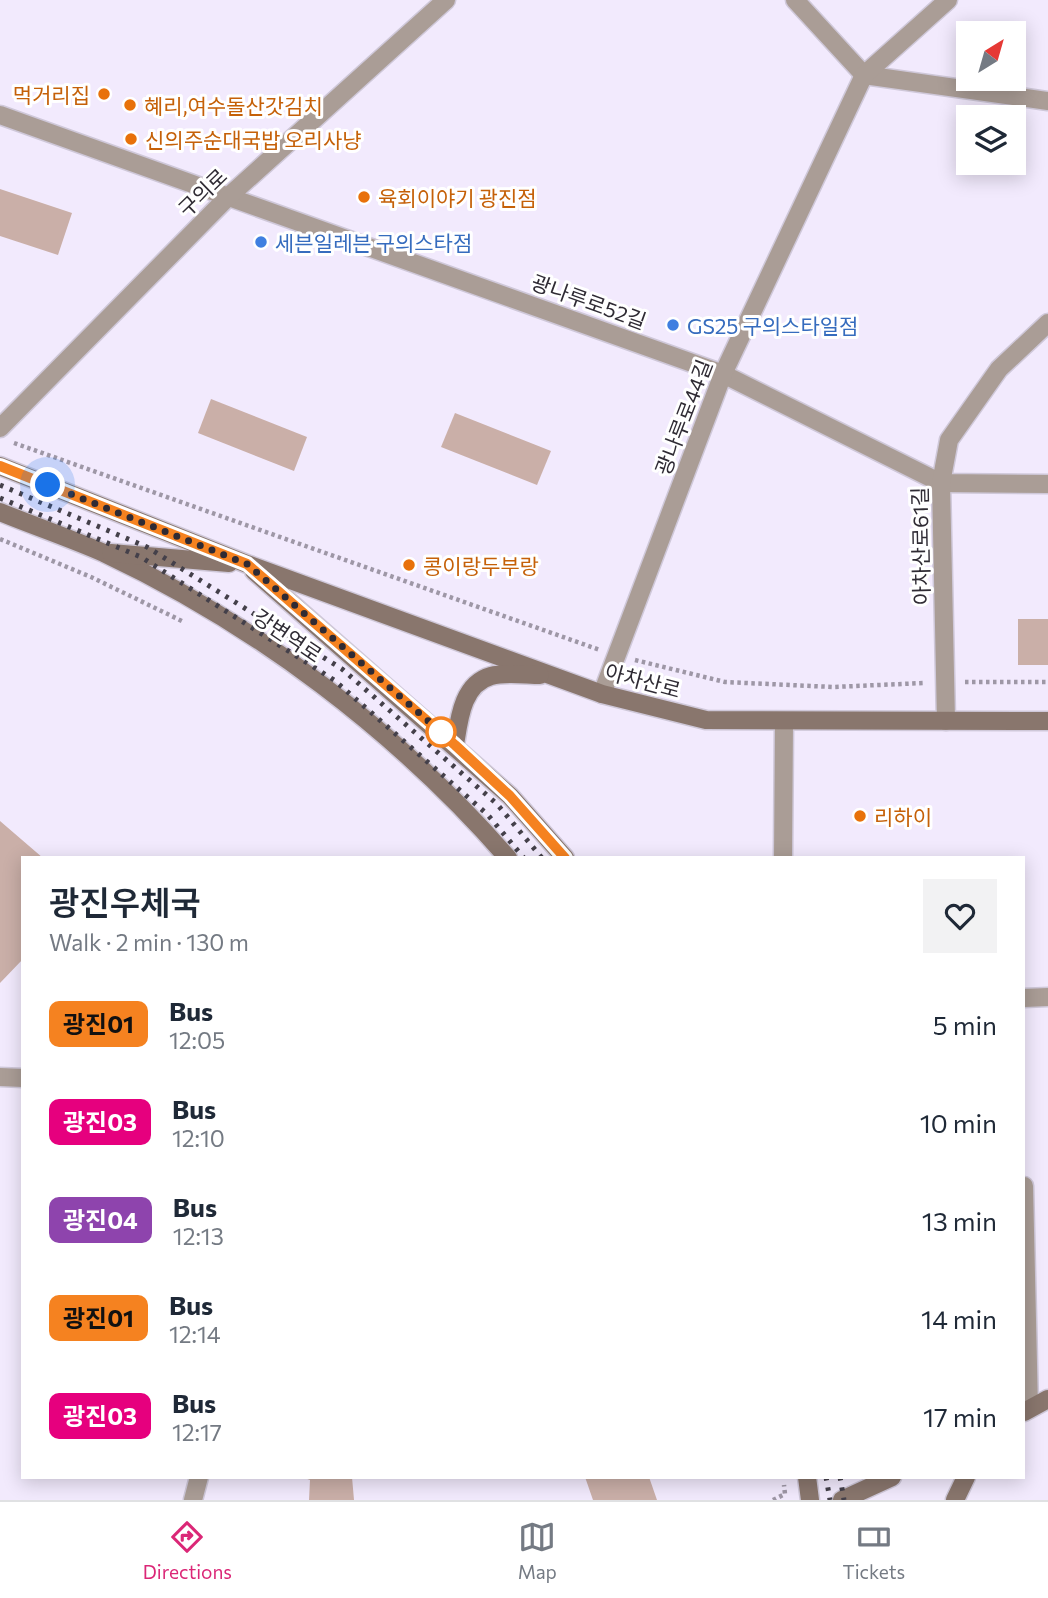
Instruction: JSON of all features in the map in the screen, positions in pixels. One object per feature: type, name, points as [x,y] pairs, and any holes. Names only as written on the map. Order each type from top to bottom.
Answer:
[{"type":"main road","name":"아차산로","points":[[0,466],[247,564],[602,694],[706,720],[1048,721]]},
{"type":"main road","name":"강변역로","points":[[0,512],[102,552],[246,633],[351,707],[459,802],[506,856]]},
{"type":"main road","name":"아차산로","points":[[102,552],[247,564]]},
{"type":"main road","name":"강변역로","points":[[247,564],[455,745],[510,796],[563,856]]},
{"type":"main road","points":[[455,745],[461,713],[469,692],[490,676],[551,675]]},
{"type":"main road","points":[[1026,1411],[1048,1399]]},
{"type":"main road","points":[[807,1479],[810,1500]]},
{"type":"main road","points":[[842,1500],[887,1479]]},
{"type":"main road","points":[[955,1500],[965,1479]]},
{"type":"street","name":"구의로","points":[[0,428],[228,197],[446,0]]},
{"type":"street","points":[[795,0],[863,75],[1048,102]]},
{"type":"street","name":"광나루로44길","points":[[602,694],[723,373],[863,75],[948,0]]},
{"type":"street","name":"광나루로52길","points":[[0,115],[723,373],[941,484],[1048,484]]},
{"type":"street","name":"아차산로61길","points":[[946,721],[941,484],[949,440],[999,369],[1048,323]]},
{"type":"street","points":[[783,856],[784,722]]},
{"type":"street","points":[[1025,998],[1048,998]]},
{"type":"street","points":[[0,1077],[21,1078]]},
{"type":"street","points":[[1025,1298],[1026,1411]]},
{"type":"street","points":[[193,1500],[198,1479]]},
{"type":"path","points":[[12,442],[617,656],[725,682],[833,687],[945,682],[1048,682]]},
{"type":"path","points":[[0,539],[91,577],[197,628]]},
{"type":"path","points":[[773,1500],[785,1494],[784,1479]]},
{"type":"building","points":[[0,189],[72,213],[58,255],[0,236]]},
{"type":"building","points":[[211,399],[307,437],[294,471],[198,433]]},
{"type":"building","points":[[455,413],[551,451],[537,485],[441,447]]},
{"type":"building","points":[[1018,619],[1048,619],[1048,665],[1018,665]]},
{"type":"building","points":[[0,821],[41,856],[21,856],[21,961],[0,983]]},
{"type":"building","points":[[307,1479],[352,1479],[354,1500],[309,1500],[310,1480]]},
{"type":"building","points":[[586,1479],[650,1479],[657,1500],[593,1500]]},
{"type":"railway","points":[[0,485],[147,547],[342,669],[497,804],[540,856]]},
{"type":"railway","points":[[0,498],[141,557],[334,680],[487,814],[522,856]]},
{"type":"railway","points":[[826,1479],[830,1500]]},
{"type":"railway","points":[[840,1479],[844,1500]]},
{"type":"bus line","name":"광진01","points":[[0,466],[247,564],[455,745],[510,796],[563,856]]},
{"type":"place","name":"먹거리집","points":[[104,94]]},
{"type":"place","name":"혜리,여수돌산갓김치","points":[[130,105]]},
{"type":"place","name":"신의주순대국밥 오리사냥","points":[[131,139]]},
{"type":"place","name":"육회이야기 광진점","points":[[364,197]]},
{"type":"place","name":"세븐일레븐 구의스타점","points":[[261,242]]},
{"type":"place","name":"GS25 구의스타일점","points":[[673,325]]},
{"type":"place","name":"콩이랑두부랑","points":[[409,565]]},
{"type":"place","name":"리하이","points":[[860,816]]},
{"type":"route","points":[[48,485],[247,564],[441,732]]}]
